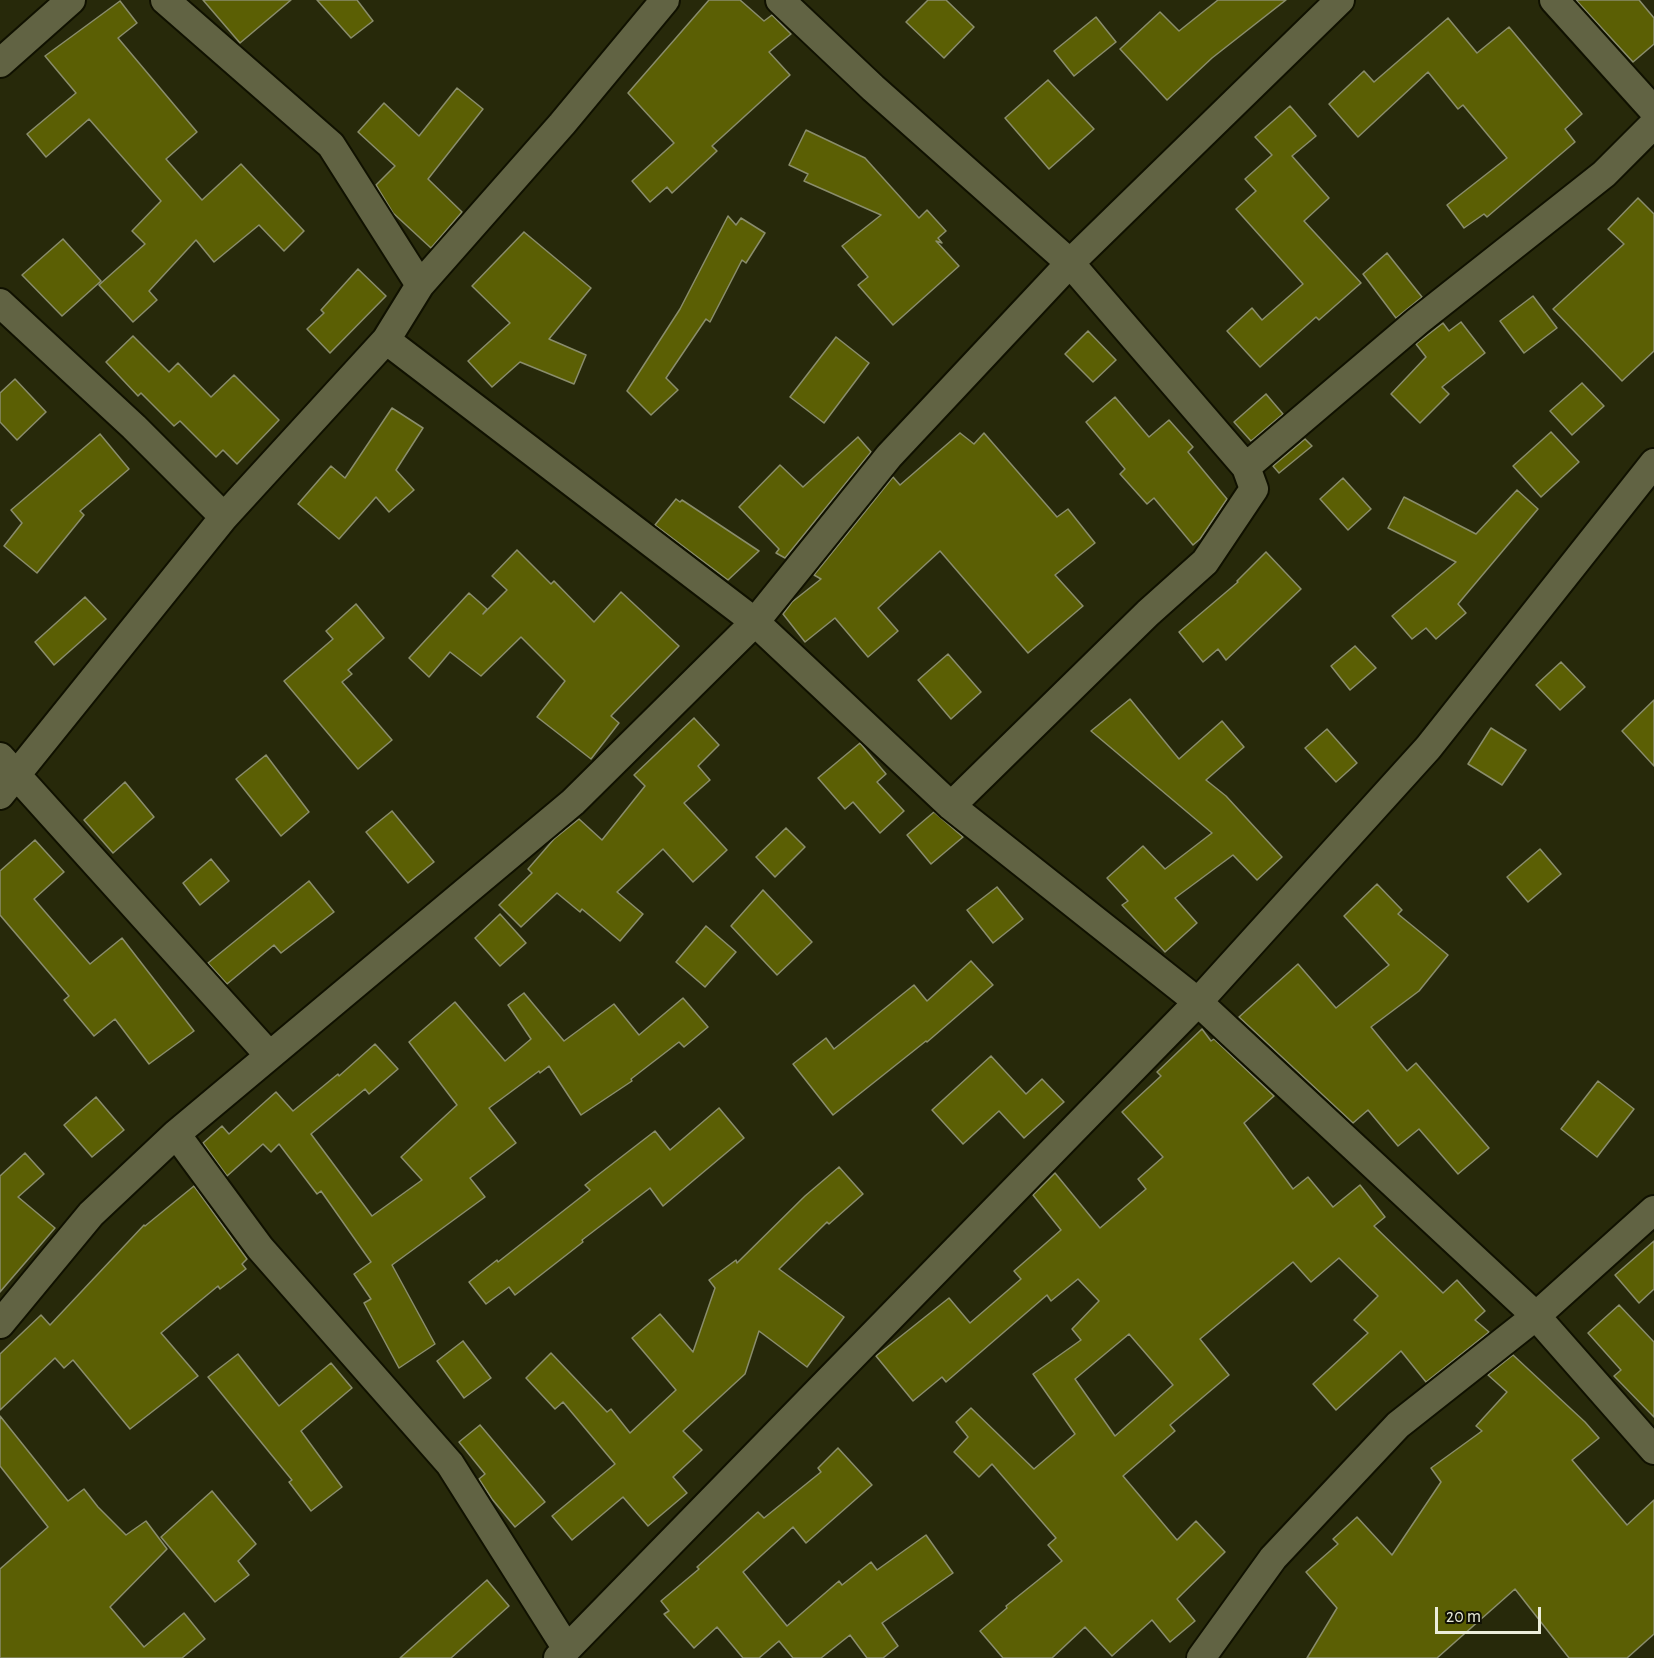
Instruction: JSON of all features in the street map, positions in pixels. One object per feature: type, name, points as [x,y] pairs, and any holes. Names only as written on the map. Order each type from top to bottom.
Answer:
[{"type":"street","points":[[0,63],[71,0]]},
{"type":"street","points":[[165,0],[331,145],[420,285]]},
{"type":"street","points":[[269,1055],[6,775],[224,517],[386,340],[420,285],[562,124],[665,0]]},
{"type":"street","points":[[780,0],[873,88],[1070,263],[1246,467],[1254,489],[1205,562],[1149,613],[951,806]]},
{"type":"street","points":[[0,1324],[91,1214],[176,1134],[573,802],[755,622],[890,456],[1070,263],[1340,0]]},
{"type":"street","points":[[1554,0],[1654,111]]},
{"type":"street","points":[[1246,467],[1418,321],[1604,174],[1654,124]]},
{"type":"street","points":[[0,303],[134,427],[224,517]]},
{"type":"street","points":[[386,340],[755,622],[951,806],[1198,1002],[1536,1316],[1654,1450]]},
{"type":"street","points":[[176,1134],[260,1248],[450,1464],[562,1654],[1198,1002],[1428,748],[1654,464]]},
{"type":"street","points":[[1201,1658],[1273,1558],[1398,1425],[1536,1316],[1654,1210]]},
{"type":"building","points":[[203,0],[291,0],[240,43]]},
{"type":"building","points":[[317,0],[357,0],[373,21],[351,38]]},
{"type":"building","points":[[709,0],[740,0],[764,21],[772,15],[791,34],[769,52],[790,75],[712,146],[717,151],[672,193],[667,187],[650,202],[632,181],[674,143],[628,93]]},
{"type":"building","points":[[928,0],[946,0],[974,27],[944,58],[906,22]]},
{"type":"building","points":[[1218,0],[1286,0],[1212,58],[1167,100],[1120,49],[1160,12],[1179,31]]},
{"type":"building","points":[[1576,0],[1639,0],[1654,18],[1654,44],[1633,62]]},
{"type":"building","points":[[120,1],[137,23],[118,38],[197,132],[166,159],[202,200],[241,164],[304,231],[284,251],[259,225],[214,262],[196,240],[149,291],[157,300],[133,322],[99,285],[145,244],[132,231],[161,201],[89,119],[46,157],[27,134],[76,93],[45,56]]},
{"type":"building","points":[[1096,17],[1116,42],[1074,76],[1054,51]]},
{"type":"building","points":[[1448,18],[1477,53],[1509,27],[1582,114],[1565,129],[1575,142],[1487,217],[1484,214],[1464,228],[1447,205],[1507,158],[1463,105],[1458,109],[1428,72],[1358,137],[1329,104],[1364,71],[1374,82]]},
{"type":"building","points":[[1048,80],[1094,129],[1049,169],[1005,118]]},
{"type":"building","points":[[457,88],[483,109],[428,179],[462,212],[431,248],[393,213],[376,185],[395,166],[358,132],[384,103],[419,136]]},
{"type":"building","points":[[1290,106],[1316,136],[1292,156],[1329,198],[1304,221],[1361,283],[1319,320],[1316,317],[1260,367],[1227,331],[1252,308],[1262,320],[1303,284],[1236,209],[1256,191],[1245,179],[1272,155],[1255,137]]},
{"type":"building","points":[[806,130],[865,158],[919,218],[927,210],[946,231],[938,238],[942,243],[936,241],[959,266],[893,325],[858,285],[868,277],[842,246],[881,215],[804,181],[808,174],[789,165]]},
{"type":"building","points":[[1638,198],[1654,214],[1654,351],[1622,381],[1553,309],[1624,244],[1608,229]]},
{"type":"building","points":[[728,216],[736,225],[741,218],[765,233],[746,263],[742,260],[710,322],[706,319],[666,378],[678,390],[651,415],[627,391],[680,309]]},
{"type":"building","points":[[524,232],[591,288],[549,339],[586,355],[574,384],[520,362],[492,387],[468,361],[510,323],[472,286]]},
{"type":"building","points":[[63,239],[101,281],[62,316],[22,275]]},
{"type":"building","points":[[1387,253],[1422,297],[1396,318],[1363,274]]},
{"type":"building","points":[[358,269],[386,296],[330,353],[307,329],[324,313],[321,310]]},
{"type":"building","points":[[1533,296],[1557,328],[1524,353],[1500,321]]},
{"type":"building","points":[[1461,322],[1485,353],[1442,387],[1449,394],[1420,423],[1391,394],[1426,357],[1416,344],[1443,323],[1449,331]]},
{"type":"building","points":[[1088,331],[1116,360],[1093,382],[1065,354]]},
{"type":"building","points":[[133,336],[169,372],[178,363],[211,397],[234,375],[279,420],[237,464],[223,450],[216,457],[180,421],[174,426],[141,393],[138,396],[106,362]]},
{"type":"building","points":[[836,337],[869,363],[824,423],[790,397]]},
{"type":"building","points":[[15,379],[46,412],[17,440],[0,422],[0,393]]},
{"type":"building","points":[[1582,383],[1604,406],[1572,435],[1550,411]]},
{"type":"building","points":[[1266,394],[1283,414],[1251,441],[1234,422]]},
{"type":"building","points":[[1115,397],[1149,437],[1169,420],[1193,447],[1188,452],[1227,499],[1200,539],[1193,545],[1154,498],[1147,504],[1120,474],[1125,469],[1086,422]]},
{"type":"building","points":[[392,408],[423,428],[396,470],[414,490],[389,512],[376,497],[339,539],[298,504],[331,466],[345,478]]},
{"type":"building","points":[[1551,432],[1579,462],[1541,497],[1513,466]]},
{"type":"building","points":[[960,433],[974,444],[984,433],[1057,517],[1068,509],[1095,543],[1055,575],[1083,606],[1028,653],[940,551],[878,608],[898,631],[868,657],[835,618],[805,642],[783,614],[792,602],[821,579],[814,575],[893,477],[900,485]]},
{"type":"building","points":[[100,434],[129,469],[80,511],[84,515],[37,573],[4,546],[22,523],[11,510]]},
{"type":"building","points":[[858,437],[871,452],[785,558],[776,553],[779,549],[739,507],[780,465],[803,487]]},
{"type":"building","points":[[1305,439],[1312,446],[1279,473],[1273,466]]},
{"type":"building","points":[[1343,478],[1371,509],[1348,530],[1320,499]]},
{"type":"building","points":[[1517,490],[1538,509],[1458,604],[1466,613],[1436,639],[1426,628],[1412,639],[1392,616],[1456,562],[1388,528],[1404,497],[1476,534]]},
{"type":"building","points":[[676,499],[680,502],[682,500],[759,551],[728,580],[655,525]]},
{"type":"building","points":[[517,550],[551,584],[554,581],[594,622],[621,592],[679,646],[611,716],[619,723],[591,759],[537,717],[565,681],[521,637],[481,676],[450,652],[429,677],[409,658],[469,593],[487,609],[483,614],[507,590],[492,576]]},
{"type":"building","points":[[1266,552],[1301,589],[1226,660],[1218,649],[1203,662],[1179,632],[1238,582]]},
{"type":"building","points":[[85,597],[106,619],[54,665],[35,642]]},
{"type":"building","points":[[356,604],[384,638],[348,670],[352,674],[342,682],[392,740],[358,769],[284,681],[333,639],[326,631]]},
{"type":"building","points":[[1355,646],[1376,668],[1350,690],[1331,666]]},
{"type":"building","points":[[948,654],[981,692],[951,719],[918,680]]},
{"type":"building","points":[[1561,662],[1585,687],[1560,710],[1536,685]]},
{"type":"building","points":[[1130,699],[1179,759],[1222,721],[1244,747],[1206,780],[1226,796],[1282,857],[1257,880],[1233,855],[1175,898],[1197,923],[1165,952],[1122,905],[1128,901],[1107,878],[1143,846],[1165,869],[1212,833],[1091,731]]},
{"type":"building","points":[[1654,700],[1654,766],[1622,731]]},
{"type":"building","points":[[694,718],[719,745],[698,766],[710,780],[684,803],[727,850],[693,882],[663,849],[617,892],[643,914],[620,941],[582,909],[580,912],[557,893],[521,927],[499,905],[532,873],[528,869],[554,839],[579,819],[602,840],[645,786],[634,775]]},
{"type":"building","points":[[1491,728],[1526,750],[1502,785],[1468,764]]},
{"type":"building","points":[[1327,729],[1357,763],[1336,782],[1305,748]]},
{"type":"building","points":[[860,743],[886,774],[877,782],[904,811],[880,833],[853,802],[845,809],[818,778]]},
{"type":"building","points":[[266,755],[309,812],[281,836],[236,779]]},
{"type":"building","points":[[125,782],[154,817],[113,853],[84,820]]},
{"type":"building","points":[[392,811],[434,862],[408,883],[366,832]]},
{"type":"building","points":[[934,812],[963,837],[931,864],[907,835]]},
{"type":"building","points":[[786,828],[805,847],[775,877],[756,857]]},
{"type":"building","points":[[35,840],[64,872],[34,899],[90,964],[122,938],[194,1031],[149,1064],[115,1019],[94,1036],[64,1000],[69,996],[0,915],[0,871]]},
{"type":"building","points":[[1540,849],[1561,874],[1528,902],[1507,877]]},
{"type":"building","points":[[211,859],[229,881],[200,905],[183,883]]},
{"type":"building","points":[[309,881],[334,912],[281,953],[274,945],[227,984],[208,963]]},
{"type":"building","points":[[1377,884],[1402,910],[1398,914],[1448,955],[1419,991],[1371,1027],[1407,1071],[1416,1063],[1489,1148],[1458,1174],[1419,1129],[1398,1146],[1368,1110],[1353,1123],[1239,1017],[1298,964],[1336,1008],[1389,965],[1344,916]]},
{"type":"building","points":[[997,887],[1023,919],[993,943],[967,910]]},
{"type":"building","points":[[763,890],[812,942],[777,975],[731,926]]},
{"type":"building","points":[[500,914],[526,943],[500,966],[475,938]]},
{"type":"building","points":[[706,926],[736,952],[705,987],[676,962]]},
{"type":"building","points":[[971,961],[993,985],[927,1042],[833,1115],[793,1064],[826,1038],[834,1049],[914,985],[927,1001]]},
{"type":"building","points":[[524,993],[564,1041],[614,1004],[639,1035],[683,998],[708,1027],[684,1047],[679,1042],[631,1079],[632,1081],[581,1115],[549,1066],[489,1108],[516,1143],[470,1178],[485,1197],[392,1265],[435,1344],[399,1368],[364,1303],[371,1299],[354,1274],[371,1262],[321,1191],[317,1194],[279,1144],[271,1152],[263,1144],[227,1176],[203,1143],[222,1126],[229,1134],[276,1092],[293,1111],[338,1074],[339,1076],[375,1044],[398,1069],[369,1094],[365,1089],[311,1134],[372,1216],[422,1180],[401,1157],[457,1105],[409,1042],[455,1002],[505,1061],[531,1039],[508,1005]]},
{"type":"building","points":[[1202,1029],[1211,1041],[1214,1039],[1274,1096],[1244,1123],[1293,1189],[1308,1177],[1333,1207],[1360,1185],[1385,1217],[1374,1226],[1443,1293],[1457,1280],[1485,1311],[1475,1320],[1489,1332],[1426,1382],[1401,1351],[1336,1410],[1313,1384],[1368,1333],[1354,1320],[1378,1296],[1339,1258],[1311,1282],[1293,1262],[1200,1339],[1229,1375],[1170,1425],[1175,1431],[1123,1476],[1177,1540],[1196,1521],[1225,1552],[1177,1599],[1195,1621],[1170,1642],[1152,1620],[1112,1656],[1085,1627],[1052,1658],[1003,1658],[980,1631],[1007,1608],[1006,1606],[1062,1561],[1048,1545],[1056,1538],[992,1464],[979,1477],[954,1452],[968,1437],[956,1422],[971,1408],[1034,1469],[1075,1434],[1033,1374],[1081,1340],[1072,1329],[1099,1301],[1078,1279],[1051,1301],[1047,1295],[946,1382],[942,1377],[913,1401],[876,1356],[949,1298],[970,1323],[1021,1279],[1014,1271],[1061,1230],[1033,1195],[1055,1173],[1100,1228],[1146,1189],[1138,1179],[1163,1157],[1122,1112],[1161,1076],[1157,1072]],"holes":[[[1129,1334],[1173,1385],[1115,1436],[1075,1379]]]},
{"type":"building","points":[[991,1056],[1026,1094],[1042,1079],[1064,1102],[1024,1138],[999,1111],[963,1144],[932,1110]]},
{"type":"building","points":[[1598,1081],[1634,1109],[1597,1157],[1561,1129]]},
{"type":"building","points":[[96,1097],[124,1130],[92,1157],[64,1125]]},
{"type":"building","points":[[719,1108],[744,1138],[663,1206],[650,1188],[515,1295],[509,1287],[486,1304],[469,1282],[590,1190],[585,1185],[655,1131],[670,1150]]},
{"type":"building","points":[[25,1153],[44,1174],[18,1197],[55,1228],[0,1292],[0,1176]]},
{"type":"building","points":[[839,1167],[863,1194],[829,1224],[827,1222],[779,1269],[844,1317],[807,1367],[759,1331],[745,1374],[683,1431],[702,1450],[673,1477],[687,1493],[648,1526],[623,1497],[572,1540],[552,1516],[615,1464],[563,1402],[555,1409],[526,1378],[551,1353],[607,1412],[611,1409],[630,1433],[676,1390],[632,1338],[660,1314],[693,1352],[715,1288],[709,1280],[736,1260],[737,1263],[805,1196]]},
{"type":"building","points":[[194,1186],[247,1259],[242,1264],[246,1269],[220,1289],[218,1286],[161,1333],[198,1376],[130,1429],[73,1360],[64,1368],[55,1358],[0,1410],[0,1354],[41,1315],[50,1325],[144,1225]]},
{"type":"building","points":[[1654,1241],[1654,1289],[1639,1303],[1615,1275]]},
{"type":"building","points":[[1619,1305],[1654,1342],[1654,1417],[1614,1376],[1621,1370],[1588,1333]]},
{"type":"building","points":[[463,1341],[491,1378],[464,1398],[437,1361]]},
{"type":"building","points":[[238,1354],[279,1406],[331,1363],[352,1388],[301,1431],[342,1487],[311,1511],[289,1482],[292,1480],[208,1377]]},
{"type":"building","points":[[1513,1355],[1599,1438],[1572,1460],[1627,1525],[1654,1500],[1654,1634],[1627,1658],[1569,1658],[1515,1589],[1437,1658],[1307,1658],[1337,1608],[1306,1572],[1338,1544],[1333,1539],[1357,1517],[1392,1555],[1441,1482],[1431,1468],[1482,1431],[1476,1426],[1507,1392],[1488,1375]]},
{"type":"building","points":[[0,1416],[68,1501],[84,1489],[126,1535],[146,1521],[167,1549],[110,1607],[144,1647],[184,1613],[205,1639],[182,1658],[0,1658],[0,1569],[48,1527],[0,1466]]},
{"type":"building","points":[[480,1425],[545,1502],[515,1527],[479,1479],[485,1474],[459,1442]]},
{"type":"building","points":[[838,1448],[872,1485],[806,1543],[793,1527],[743,1572],[787,1626],[839,1581],[842,1585],[871,1562],[877,1570],[926,1535],[953,1573],[882,1623],[898,1646],[883,1658],[867,1658],[850,1635],[821,1658],[793,1658],[779,1641],[759,1658],[743,1658],[717,1627],[694,1648],[664,1614],[669,1611],[661,1601],[699,1569],[697,1567],[758,1512],[764,1518],[821,1472],[818,1468]]},
{"type":"building","points":[[212,1491],[256,1544],[238,1561],[249,1575],[215,1602],[161,1537]]},
{"type":"building","points":[[487,1580],[509,1606],[451,1658],[400,1658]]}]
